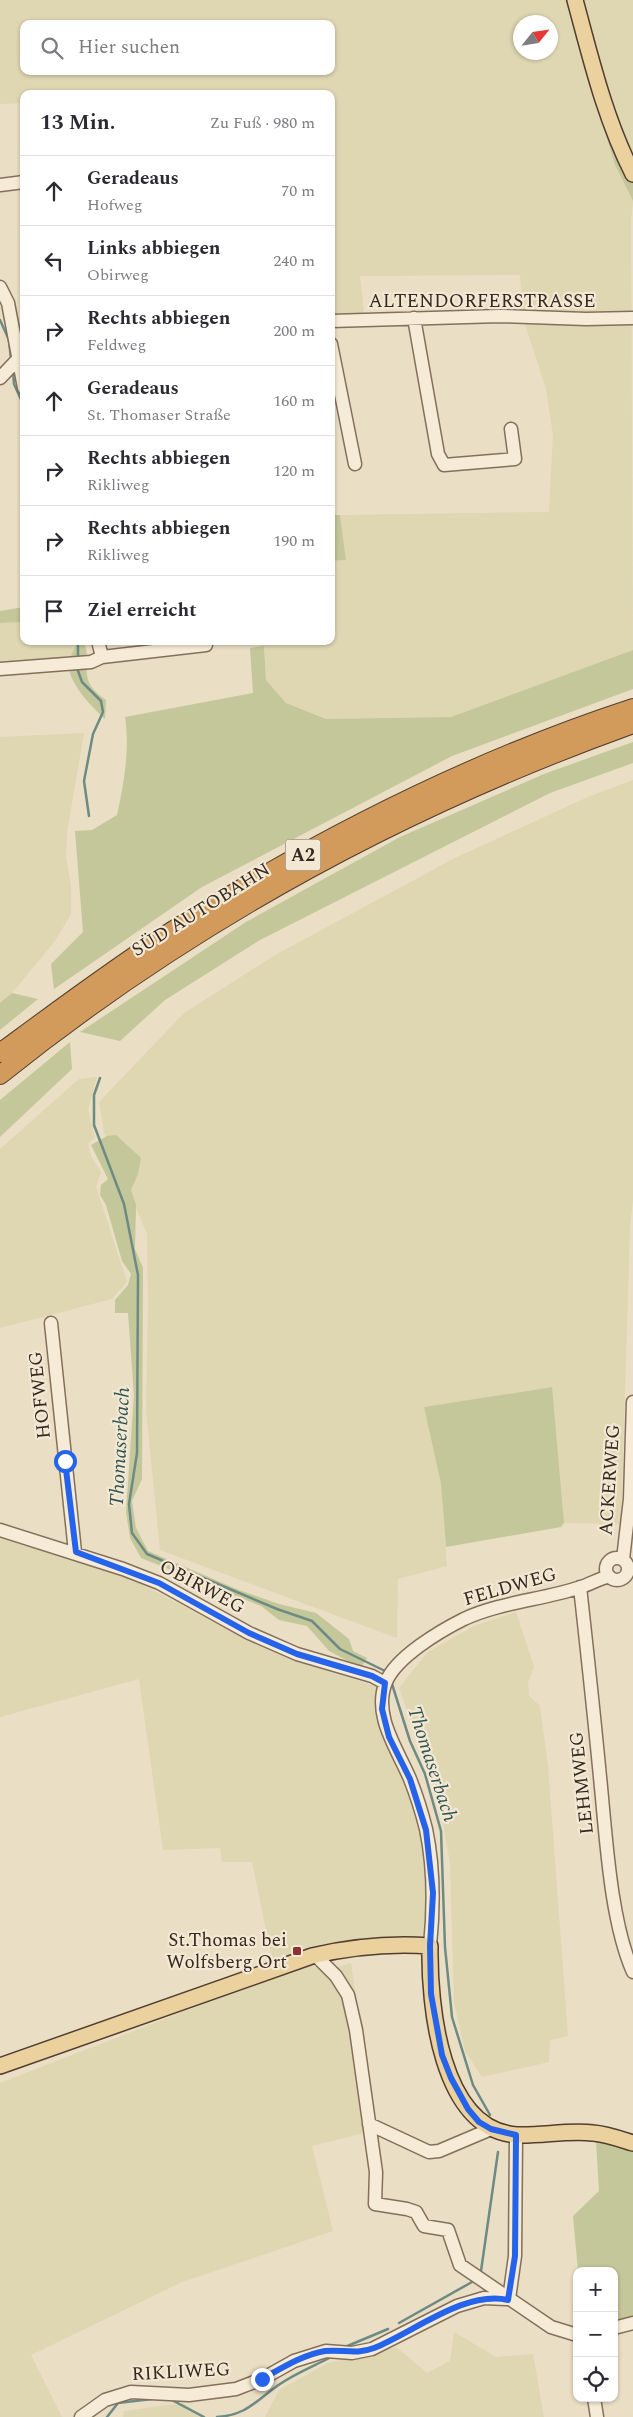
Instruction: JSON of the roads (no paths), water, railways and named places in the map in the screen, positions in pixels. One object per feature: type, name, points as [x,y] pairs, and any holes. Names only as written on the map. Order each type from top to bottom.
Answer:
[{"type":"highway","name":"SÜD AUTOBAHN","points":[[0,1053],[108,974],[249,884],[368,819],[470,771],[594,721],[633,708]]},
{"type":"highway","name":"SÜD AUTOBAHN","points":[[0,1076],[34,1048],[109,993],[258,898],[366,838],[474,787],[633,724]]},
{"type":"highway","points":[[0,1087],[15,1074],[34,1048]]},
{"type":"main road","points":[[575,0],[595,74],[619,146],[633,174]]},
{"type":"main road","points":[[0,2066],[315,1955],[362,1946],[407,1944],[430,1946],[431,1994],[442,2055],[451,2078],[468,2109],[479,2122],[491,2129],[516,2135],[592,2132],[633,2143]]},
{"type":"street","points":[[0,185],[20,182]]},
{"type":"street","points":[[0,287],[8,303],[14,361],[20,377]]},
{"type":"street","name":"ALTENDORFERSTRASSE","points":[[335,321],[500,316],[586,319],[633,318]]},
{"type":"street","points":[[414,318],[438,454],[444,465],[515,459],[512,429]]},
{"type":"street","points":[[335,364],[355,464]]},
{"type":"street","points":[[99,645],[102,657]]},
{"type":"street","points":[[0,669],[91,662],[102,657],[206,645]]},
{"type":"street","name":"HOFWEG","points":[[51,1323],[76,1552]]},
{"type":"street","name":"ACKERWEG","points":[[623,1559],[630,1499],[633,1402]]},
{"type":"street","name":"OBIRWEG","points":[[0,1530],[76,1552],[159,1583],[249,1633],[297,1654],[372,1676],[385,1683]]},
{"type":"street","points":[[615,1558],[623,1559],[628,1566],[630,1577],[618,1580],[609,1576],[606,1568],[609,1562],[615,1558]]},
{"type":"street","name":"FELDWEG","points":[[385,1683],[393,1670],[420,1646],[465,1619],[510,1603],[580,1587],[609,1576]]},
{"type":"street","name":"LEHMWEG","points":[[580,1587],[606,1840],[617,1915],[628,1960],[633,1972]]},
{"type":"street","points":[[385,1683],[382,1709],[389,1737],[410,1779],[426,1830],[433,1893],[430,1946]]},
{"type":"street","points":[[315,1955],[336,1976],[348,1995],[356,2030],[370,2124],[376,2172],[377,2192],[375,2204],[407,2208],[416,2212],[424,2226],[448,2230],[460,2265],[508,2300],[515,2256],[516,2135]]},
{"type":"street","points":[[370,2124],[429,2152],[439,2151],[491,2129]]},
{"type":"street","name":"RIKLIWEG","points":[[81,2417],[105,2400],[131,2392],[188,2395],[236,2389],[262,2379],[294,2361],[326,2351],[352,2353],[372,2349],[457,2306],[484,2298],[497,2297],[508,2300],[551,2327],[573,2334]]},
{"type":"street","points":[[618,2327],[633,2323]]},
{"type":"street","points":[[595,2402],[597,2417]]},
{"type":"waterway","name":"Thomaserbach","points":[[0,320],[9,340],[11,359]]},
{"type":"waterway","name":"Thomaserbach","points":[[13,372],[14,384],[20,397]]},
{"type":"waterway","name":"Thomaserbach","points":[[78,645],[78,658]]},
{"type":"waterway","name":"Thomaserbach","points":[[77,668],[82,682],[101,701],[103,712],[93,734],[84,781],[89,816]]},
{"type":"waterway","name":"Thomaserbach","points":[[100,1078],[94,1095],[94,1125],[124,1204],[138,1275],[137,1453],[129,1504],[132,1533],[147,1554],[277,1609],[312,1621],[340,1649],[385,1671]]},
{"type":"waterway","name":"Thomaserbach","points":[[392,1684],[410,1741],[425,1774],[441,1831],[445,1947],[452,2017],[473,2085],[490,2115]]},
{"type":"waterway","name":"Thomaserbach","points":[[481,2271],[498,2152]]},
{"type":"waterway","name":"Thomaserbach","points":[[399,2323],[472,2282]]},
{"type":"waterway","name":"Thomaserbach","points":[[345,2347],[388,2329]]},
{"type":"waterway","name":"Thomaserbach","points":[[217,2417],[228,2416],[244,2410],[286,2380],[331,2357]]},
{"type":"waterway","name":"Thomaserbach","points":[[107,2417],[118,2403],[152,2399]]},
{"type":"waterway","name":"Thomaserbach","points":[[170,2399],[204,2417]]},
{"type":"place","name":"St.Thomas bei Wolfsberg Ort","points":[[297,1951]]}]
